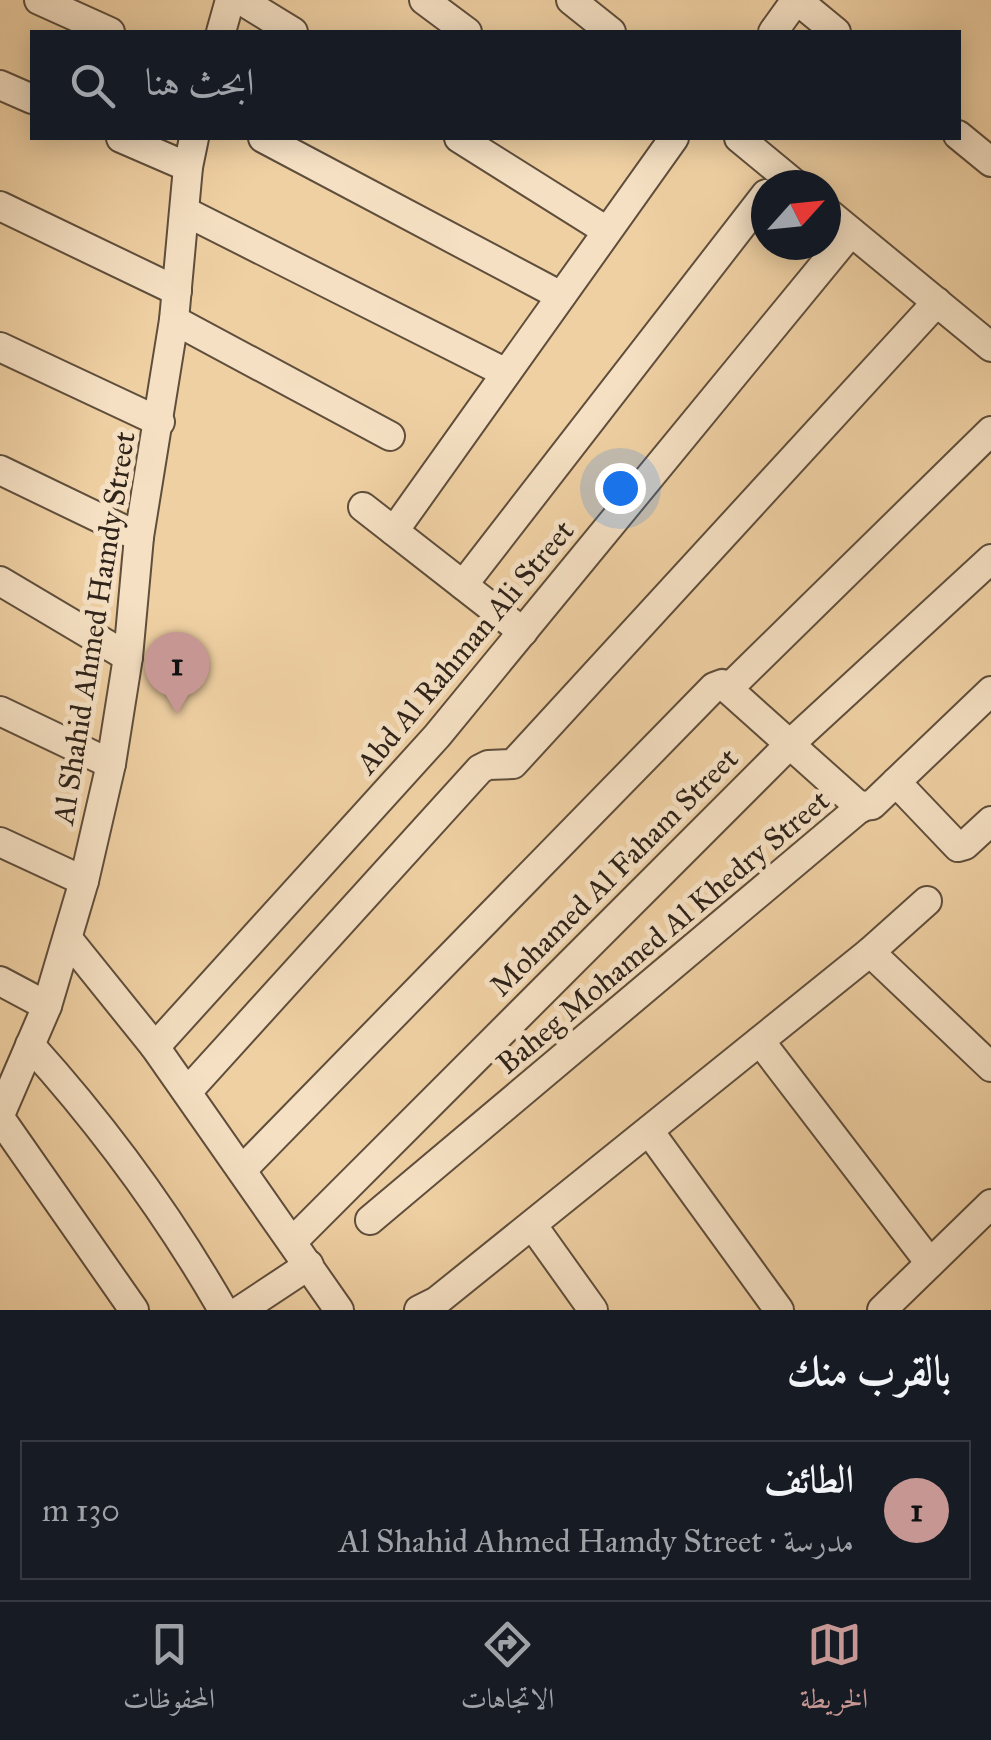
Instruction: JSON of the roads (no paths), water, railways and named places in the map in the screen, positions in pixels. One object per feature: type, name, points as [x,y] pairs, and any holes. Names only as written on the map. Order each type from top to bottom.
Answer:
[{"type":"street","points":[[39,0],[106,30]]},
{"type":"street","points":[[222,30],[230,0]]},
{"type":"street","points":[[241,0],[289,30]]},
{"type":"street","points":[[424,0],[464,30]]},
{"type":"street","points":[[571,0],[608,30]]},
{"type":"street","points":[[774,30],[796,0],[834,30]]},
{"type":"street","points":[[0,85],[30,98]]},
{"type":"street","points":[[961,137],[991,162]]},
{"type":"street","points":[[126,140],[188,167]]},
{"type":"street","name":"Al Shahid Ahmed Hamdy Street","points":[[0,1116],[47,1006],[84,881],[111,764],[128,657],[139,537],[174,320],[194,140]]},
{"type":"street","points":[[267,140],[560,296]]},
{"type":"street","points":[[462,140],[607,231]]},
{"type":"street","points":[[394,531],[673,140]]},
{"type":"street","points":[[741,140],[767,170]]},
{"type":"street","points":[[0,206],[177,291]]},
{"type":"street","points":[[186,212],[506,373]]},
{"type":"street","points":[[463,585],[751,220]]},
{"type":"street","points":[[841,224],[991,347]]},
{"type":"street","name":"Abd Al Rahman Ali Street","points":[[154,1047],[436,736],[851,232]]},
{"type":"street","points":[[187,1092],[480,769],[488,764],[510,766],[536,739],[937,302]]},
{"type":"street","points":[[174,320],[390,436]]},
{"type":"street","points":[[0,347],[160,422]]},
{"type":"street","points":[[728,688],[991,431]]},
{"type":"street","points":[[0,470],[139,537]]},
{"type":"street","points":[[364,507],[523,632]]},
{"type":"street","name":"Mohamed Al Faham Street","points":[[292,1241],[790,744],[991,559]]},
{"type":"street","points":[[0,581],[128,657]]},
{"type":"street","points":[[242,1170],[714,688],[722,684],[728,688],[861,808]]},
{"type":"street","name":"Baheg Mohamed Al Khedry Street","points":[[370,1220],[861,808],[871,806],[991,690]]},
{"type":"street","points":[[0,711],[111,764]]},
{"type":"street","points":[[896,782],[960,848],[991,821]]},
{"type":"street","points":[[0,842],[84,881]]},
{"type":"street","points":[[433,1307],[870,952],[927,901]]},
{"type":"street","points":[[68,939],[187,1092],[340,1310]]},
{"type":"street","points":[[870,952],[991,1067]]},
{"type":"street","points":[[0,981],[47,1006]]},
{"type":"street","points":[[760,1042],[930,1263]]},
{"type":"street","points":[[30,1045],[118,1148],[158,1203],[223,1310]]},
{"type":"street","points":[[0,1116],[134,1310]]},
{"type":"street","points":[[649,1131],[780,1310]]},
{"type":"street","points":[[882,1310],[991,1204]]},
{"type":"street","points":[[532,1226],[593,1310]]},
{"type":"street","points":[[241,1310],[309,1265]]},
{"type":"place","name":"الطائف","points":[[177,714]]}]
